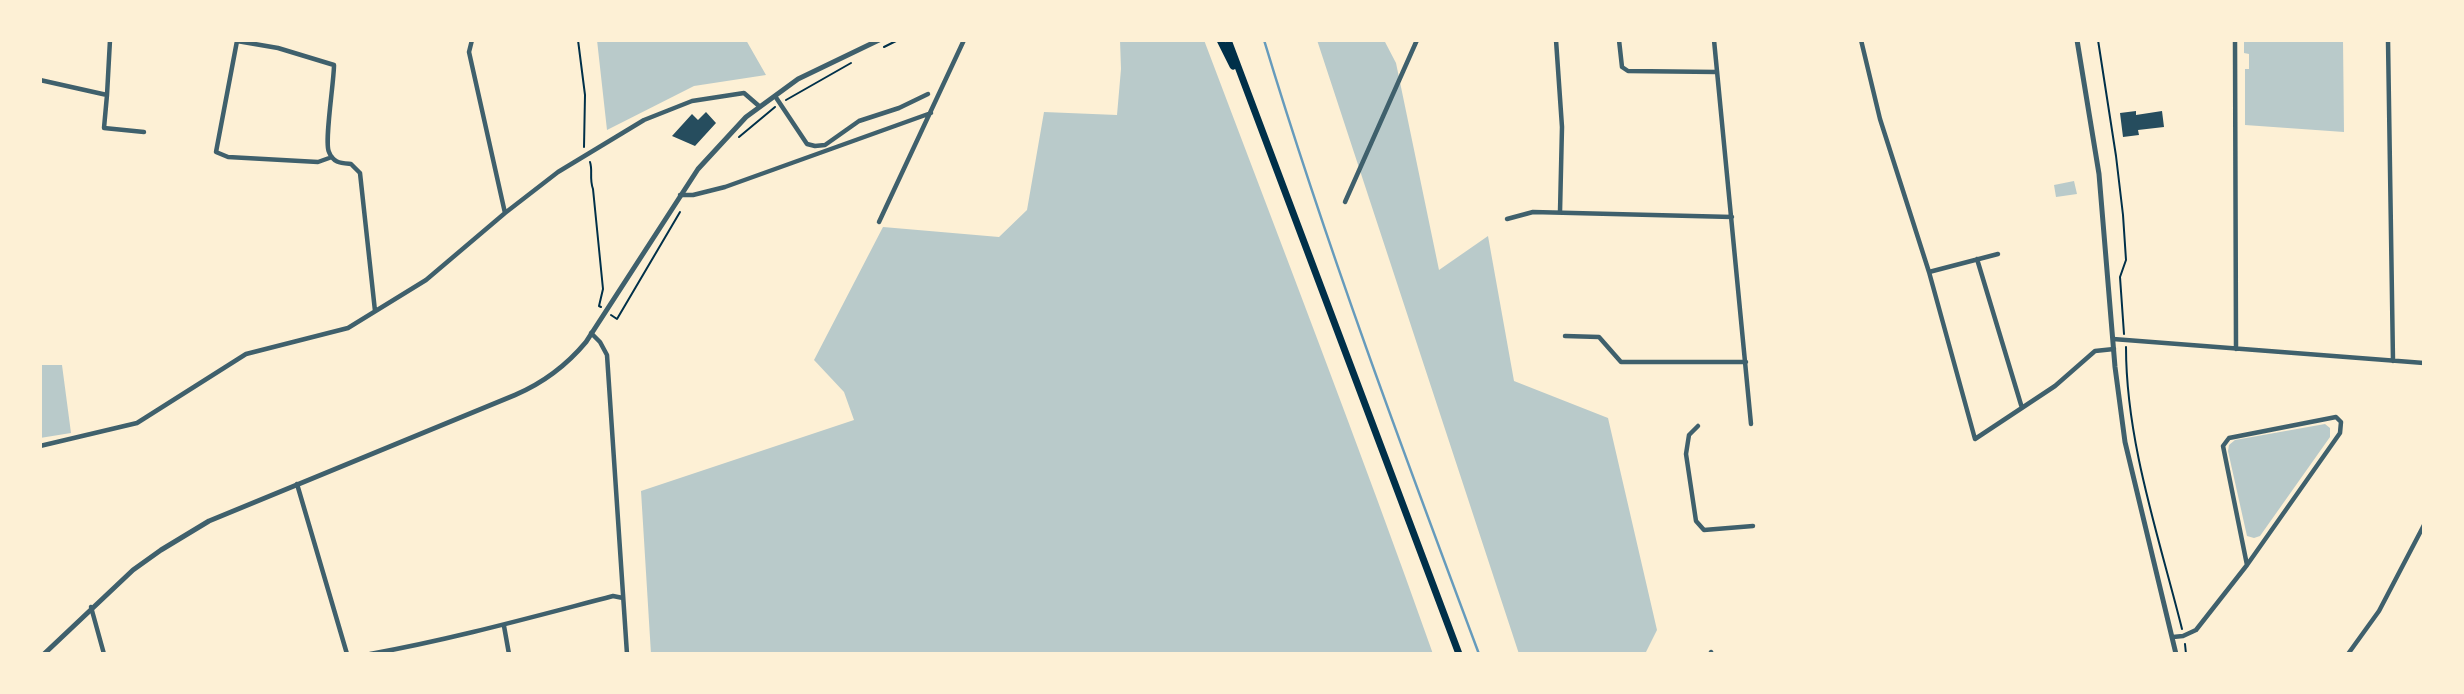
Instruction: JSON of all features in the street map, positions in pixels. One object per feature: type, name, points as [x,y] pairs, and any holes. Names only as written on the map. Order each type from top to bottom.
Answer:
[{"type":"main road","points":[[1220,40],[1248,95]]},
{"type":"main road","points":[[1228,40],[1459,654]]},
{"type":"street","points":[[110,40],[104,128],[144,132]]},
{"type":"street","points":[[471,40],[468,52],[505,213]]},
{"type":"street","points":[[44,654],[133,570],[185,535],[220,516],[530,388],[566,363],[586,342],[608,310],[698,169],[746,117],[774,95],[813,71],[879,40]]},
{"type":"street","points":[[879,222],[964,40]]},
{"type":"street","points":[[1345,202],[1417,40]]},
{"type":"street","points":[[1556,40],[1562,127],[1560,212]]},
{"type":"street","points":[[1619,40],[1622,67],[1628,71],[1717,72]]},
{"type":"street","points":[[1714,40],[1751,424]]},
{"type":"street","points":[[1861,40],[1880,119],[1929,272],[1975,439],[2055,386],[2095,351],[2113,348]]},
{"type":"street","points":[[2077,40],[2099,174],[2113,348],[2125,442],[2176,654]]},
{"type":"street","points":[[2235,40],[2236,349]]},
{"type":"street","points":[[2388,40],[2393,361]]},
{"type":"street","points":[[332,157],[318,162],[228,157],[216,152],[237,41],[278,48],[334,65],[327,145],[332,157],[339,163],[351,164],[360,173],[375,311]]},
{"type":"street","points":[[40,80],[107,95]]},
{"type":"street","points":[[40,446],[137,423],[246,354],[348,328],[426,280],[558,172],[644,120],[692,101],[744,93],[759,106]]},
{"type":"street","points":[[774,95],[807,144],[815,146],[825,145],[859,121],[899,108],[928,94]]},
{"type":"street","points":[[680,195],[693,195],[725,187],[931,113]]},
{"type":"street","points":[[1507,219],[1533,212],[1732,218]]},
{"type":"street","points":[[1929,272],[1998,254]]},
{"type":"street","points":[[1978,259],[2022,408]]},
{"type":"street","points":[[591,333],[607,355],[627,654]]},
{"type":"street","points":[[1566,337],[1599,337],[1621,362],[1746,362]]},
{"type":"street","points":[[2113,339],[2424,363]]},
{"type":"street","points":[[2173,637],[2196,630],[2247,565],[2340,433],[2341,422],[2336,417],[2230,438],[2223,446],[2247,565]]},
{"type":"street","points":[[1698,426],[1689,435],[1686,454],[1696,521],[1704,530],[1753,526]]},
{"type":"street","points":[[297,484],[347,654]]},
{"type":"street","points":[[2348,654],[2379,611],[2424,525]]},
{"type":"street","points":[[370,654],[504,626],[614,596],[623,598]]},
{"type":"street","points":[[91,607],[104,654]]},
{"type":"street","points":[[504,626],[509,654]]},
{"type":"path","points":[[578,40],[585,95],[584,147],[592,167],[589,175],[593,189],[603,289],[599,306],[617,319],[682,209]]},
{"type":"path","points":[[879,49],[898,40]]},
{"type":"path","points":[[735,141],[780,103],[859,58]]},
{"type":"shaded area","points":[[597,40],[746,40],[766,75],[694,86],[607,130]]},
{"type":"shaded area","points":[[1120,40],[1204,40],[1433,654],[651,654],[641,491],[854,420],[844,392],[814,360],[883,227],[999,237],[1027,210],[1044,112],[1117,115],[1121,69]]},
{"type":"shaded area","points":[[1317,40],[1384,40],[1396,63],[1439,270],[1488,236],[1514,381],[1608,418],[1657,630],[1645,654],[1519,654]]},
{"type":"shaded area","points":[[2244,40],[2343,40],[2344,132],[2245,125],[2245,69],[2249,69],[2249,54],[2244,53]]},
{"type":"shaded area","points":[[2074,181],[2077,194],[2056,197],[2054,185]]},
{"type":"shaded area","points":[[40,365],[62,365],[71,433],[40,438]]},
{"type":"shaded area","points":[[2325,424],[2330,428],[2330,437],[2260,536],[2247,536],[2228,451],[2229,445],[2235,440]]},
{"type":"building","points":[[2136,111],[2136,115],[2162,111],[2164,127],[2138,130],[2139,135],[2123,137],[2120,113]]},
{"type":"building","points":[[706,112],[716,123],[695,146],[672,136],[692,114],[698,120]]},
{"type":"waterway","points":[[1264,40],[1340,272],[1479,654]]}]
